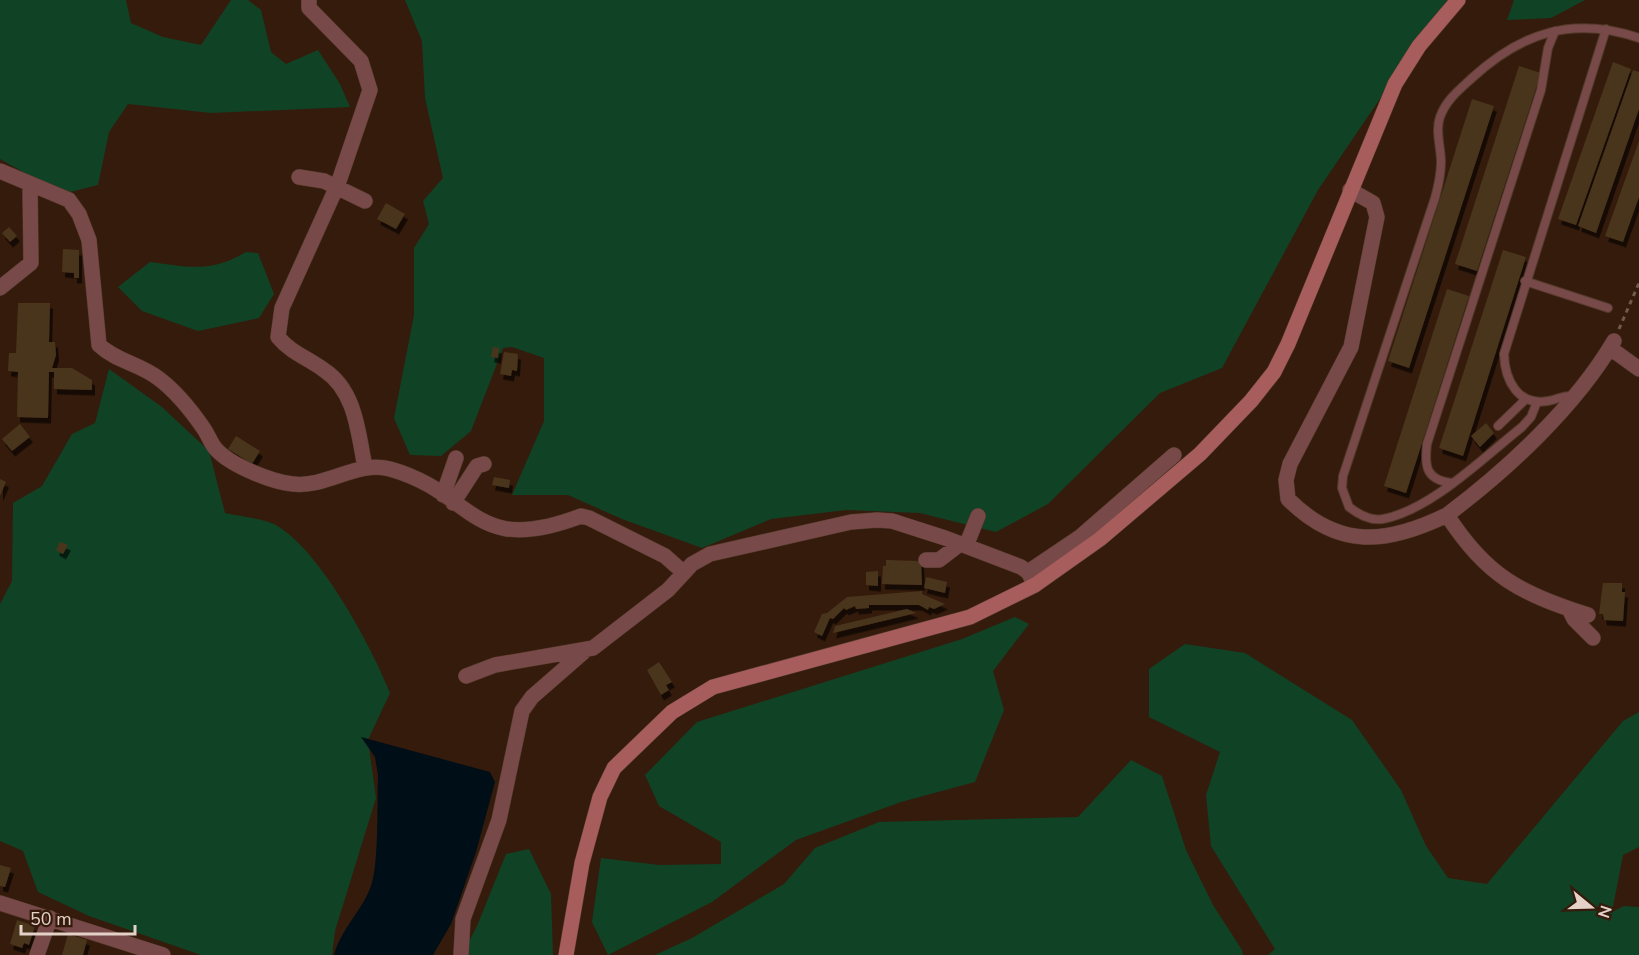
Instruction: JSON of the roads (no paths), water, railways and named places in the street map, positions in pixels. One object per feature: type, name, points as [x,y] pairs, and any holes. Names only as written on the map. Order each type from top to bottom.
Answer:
[{"type":"street","points":[[309,0],[309,8],[361,62],[370,90],[336,186],[282,308],[278,337],[286,347],[326,370],[342,388],[354,411],[365,467]]},
{"type":"street","points":[[566,955],[582,863],[600,797],[614,768],[672,712],[713,687],[970,617],[1031,578],[1100,539],[1207,446],[1251,401],[1274,372],[1288,344],[1395,84],[1419,46],[1458,0]]},
{"type":"street","points":[[0,171],[69,201],[79,214],[89,240],[99,345],[109,354],[157,376],[186,404],[215,448],[223,455],[242,466],[284,483],[295,485],[313,485],[365,467],[391,469],[430,486],[478,521],[517,531],[538,530],[581,516],[589,518],[665,556],[684,573]]},
{"type":"street","points":[[299,177],[336,186],[365,201]]},
{"type":"street","points":[[0,288],[31,263],[30,185]]},
{"type":"street","points":[[1350,190],[1373,203],[1377,217],[1354,338],[1290,464],[1286,492],[1288,499],[1312,519],[1330,529],[1360,537],[1380,539],[1448,515],[1545,429],[1576,396],[1612,345],[1639,369]]},
{"type":"street","points":[[1031,578],[1174,455]]},
{"type":"street","points":[[448,499],[456,458]]},
{"type":"street","points":[[448,499],[477,466],[484,464]]},
{"type":"street","points":[[1448,515],[1462,539],[1483,563],[1527,591],[1588,615]]},
{"type":"street","points":[[926,560],[939,560],[963,545],[978,516]]},
{"type":"street","points":[[466,676],[495,665],[586,649],[605,640],[710,554],[851,522],[892,521],[963,545],[1031,578]]},
{"type":"street","points":[[1569,609],[1574,619],[1593,638]]},
{"type":"street","points":[[461,955],[463,919],[499,820],[522,711],[532,698],[586,649]]},
{"type":"street","points":[[0,903],[50,918],[138,951],[164,955]]},
{"type":"street","points":[[37,955],[50,918]]},
{"type":"lane","points":[[1537,402],[1531,417],[1522,427],[1436,496],[1383,519],[1365,516],[1349,507],[1342,488],[1343,476],[1435,198],[1441,164],[1439,120],[1444,108],[1453,95],[1505,50],[1555,31],[1579,27],[1606,29],[1639,38]]},
{"type":"lane","points":[[1576,396],[1568,395],[1537,402],[1526,399],[1516,391],[1505,373],[1504,354],[1525,281],[1606,29]]},
{"type":"lane","points":[[1452,483],[1434,479],[1429,473],[1427,444],[1541,90],[1548,48],[1555,31]]},
{"type":"lane","points":[[1525,281],[1608,308]]},
{"type":"lane","points":[[1498,426],[1526,399]]}]
